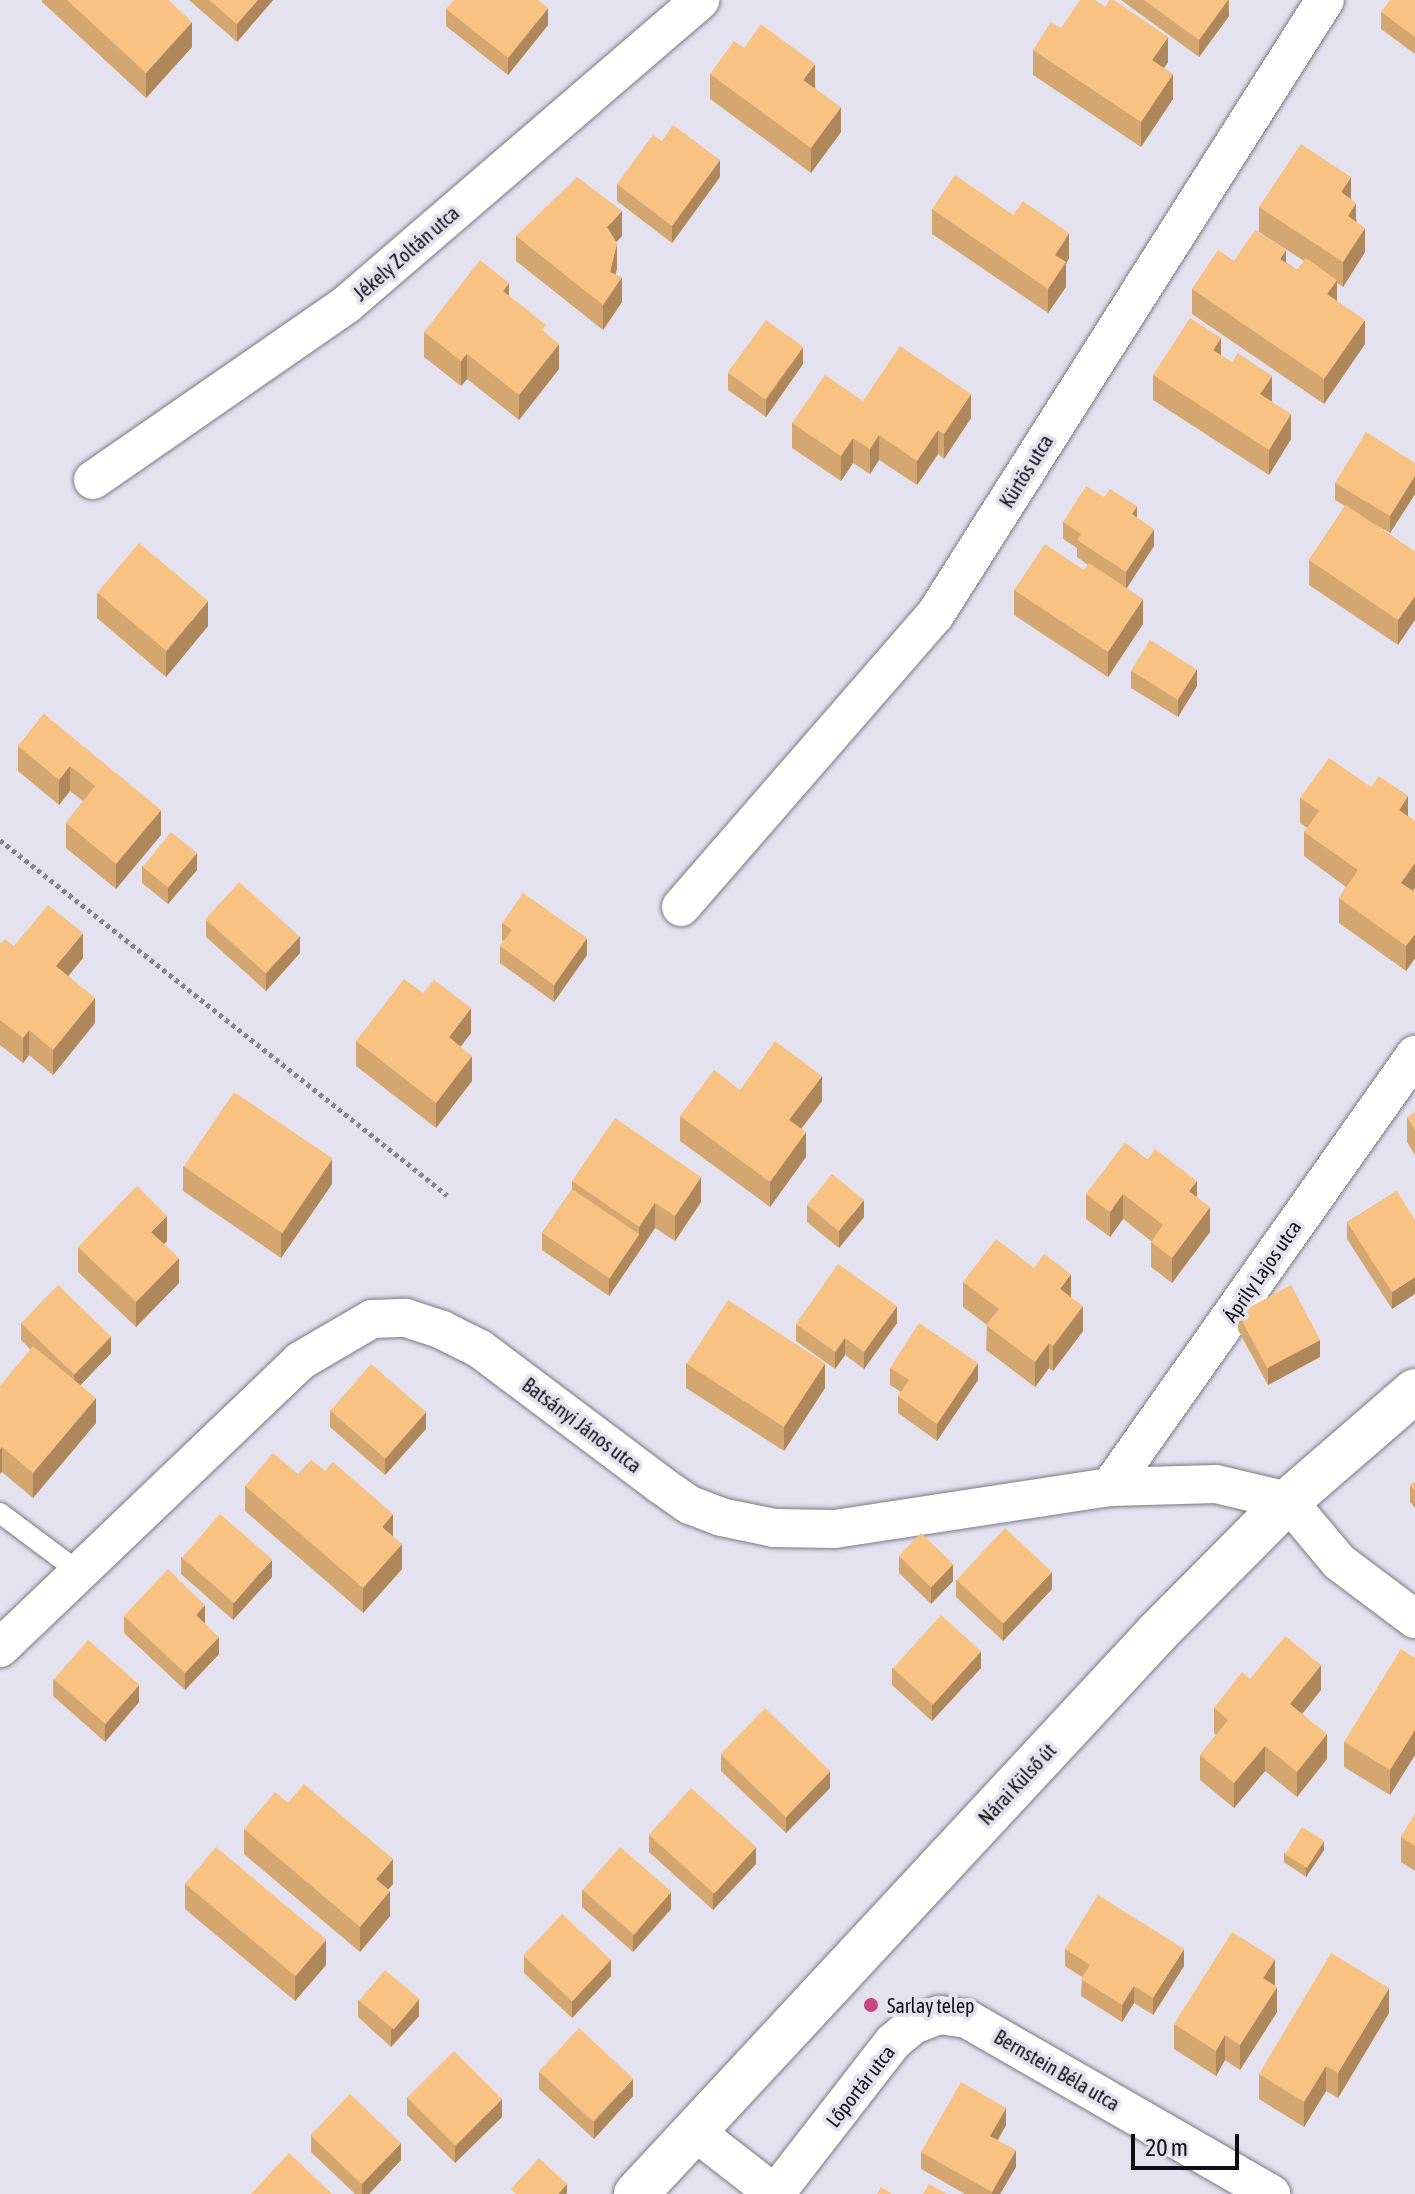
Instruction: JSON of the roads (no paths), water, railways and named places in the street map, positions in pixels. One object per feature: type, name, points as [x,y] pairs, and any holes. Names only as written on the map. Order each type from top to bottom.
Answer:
[{"type":"street","name":"Jékely Zoltán utca","points":[[93,480],[347,304],[700,0]]},
{"type":"street","name":"Kürtös utca","points":[[681,907],[935,615],[1325,0]]},
{"type":"street","name":"Áprily Lajos utca","points":[[1110,1487],[1415,1055]]},
{"type":"street","name":"Batsányi János utca","points":[[0,1648],[300,1361],[372,1319],[406,1318],[442,1330],[480,1349],[690,1505],[721,1517],[774,1528],[835,1529],[1110,1487],[1216,1484],[1288,1501]]},
{"type":"street","name":"Nárai Külső út","points":[[636,2194],[1158,1632],[1288,1501],[1415,1391]]},
{"type":"street","points":[[1288,1501],[1339,1562],[1415,1619]]},
{"type":"street","name":"Lőportár utca","points":[[775,2194],[893,2042],[913,2025],[939,2015],[967,2019]]},
{"type":"street","name":"Bernstein Béla utca","points":[[967,2019],[1271,2194]]},
{"type":"street","points":[[694,2131],[775,2194]]},
{"type":"lane","points":[[0,1513],[79,1572]]},
{"type":"place","name":"Sarlay telep","points":[[871,2005]]}]
